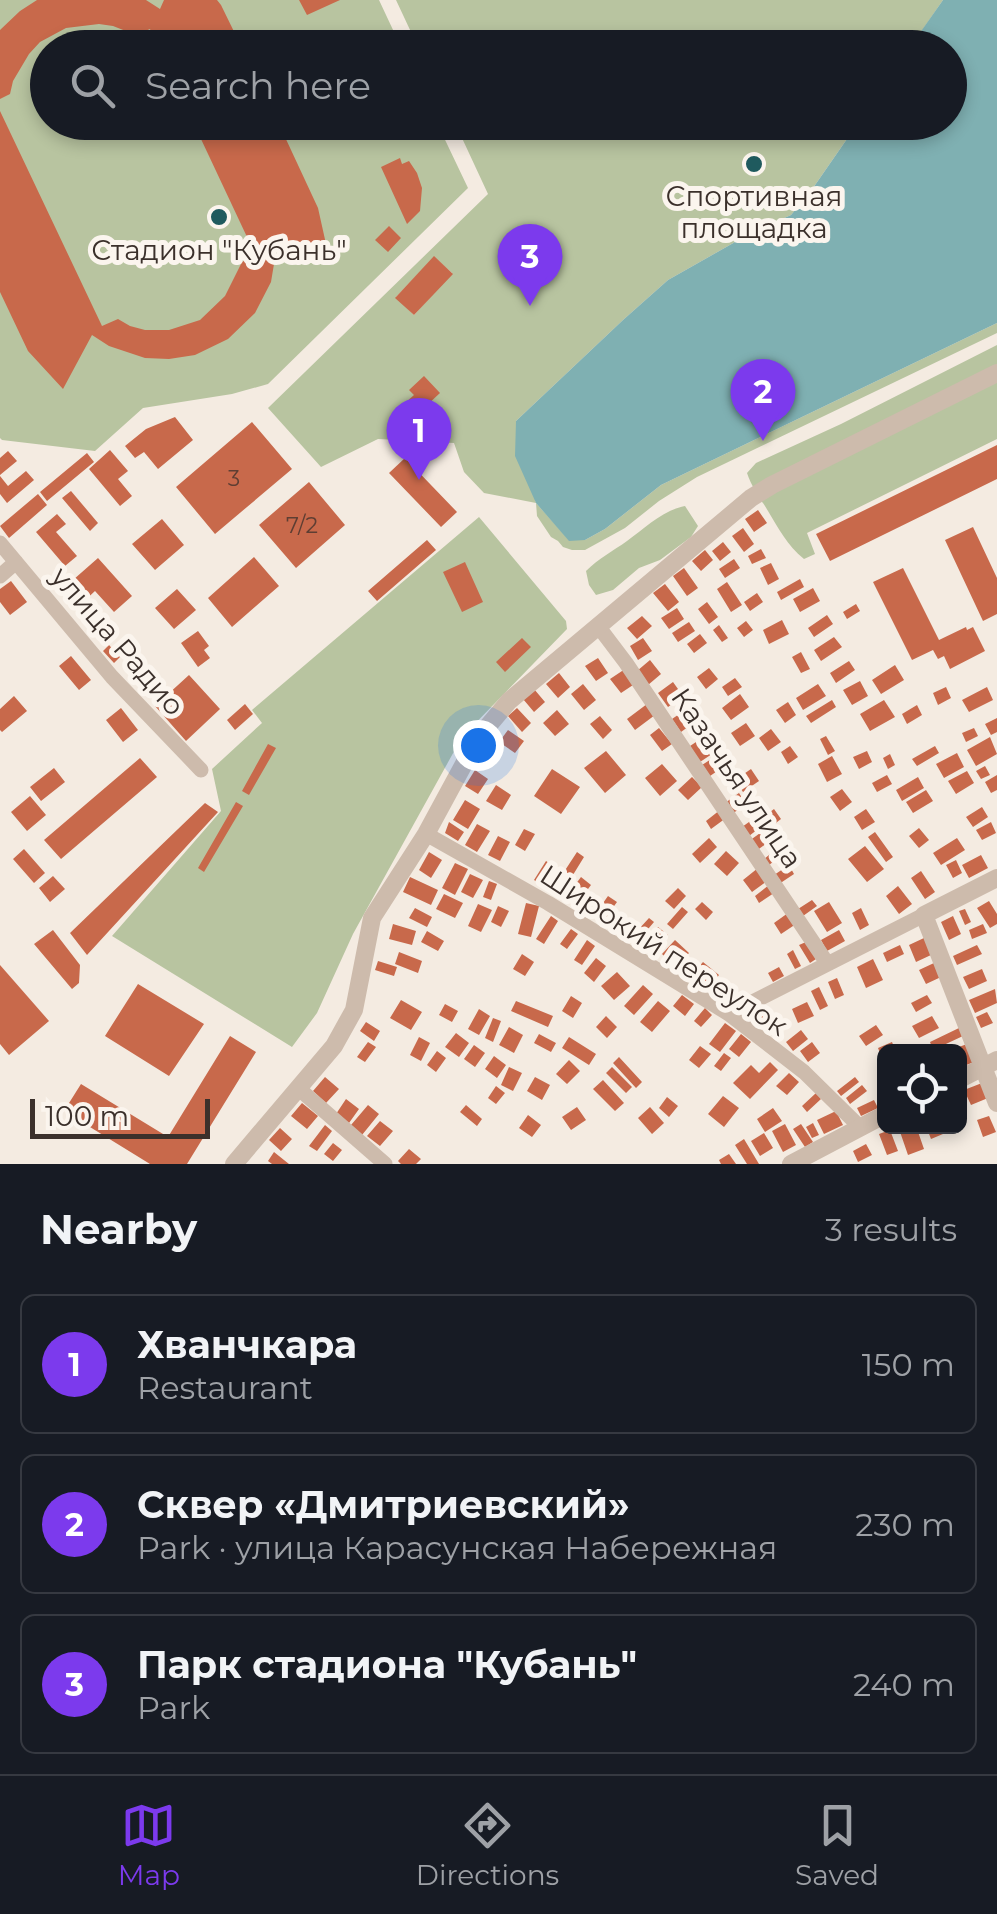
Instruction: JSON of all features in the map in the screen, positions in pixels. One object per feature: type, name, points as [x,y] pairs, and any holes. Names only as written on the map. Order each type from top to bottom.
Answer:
[{"type":"street","points":[[234,1164],[334,1046],[354,1010],[372,918],[426,834],[478,738],[509,701],[751,498],[997,373]]},
{"type":"street","name":"улица Радио","points":[[0,543],[112,677],[201,770]]},
{"type":"street","points":[[0,576],[16,562]]},
{"type":"street","name":"Казачья улица","points":[[598,626],[827,963]]},
{"type":"street","name":"Широкий переулок","points":[[426,834],[729,1014],[804,1072],[860,1127]]},
{"type":"street","points":[[729,1014],[997,878]]},
{"type":"street","points":[[924,915],[990,1064],[997,1103]]},
{"type":"street","points":[[967,1076],[990,1064]]},
{"type":"street","points":[[298,1088],[385,1164]]},
{"type":"street","points":[[791,1164],[877,1118]]},
{"type":"green space","name":"Стадион \"Кубань\"","points":[[0,0],[379,0],[393,30],[30,30],[30,140],[445,140],[468,188],[268,384],[232,394],[143,408],[95,451],[0,438]]},
{"type":"green space","points":[[396,0],[943,0],[922,30],[410,30]]},
{"type":"green space","points":[[463,140],[846,140],[791,215],[668,280],[516,421],[536,503],[484,493],[464,472],[454,443],[378,439],[321,467],[268,408],[488,194]],"holes":[[[434,257],[452,273],[414,315],[396,297]]]},
{"type":"green space","points":[[997,323],[997,333],[697,477],[625,528],[585,550],[563,547],[537,516],[536,503],[569,540],[585,540],[661,485]]},
{"type":"green space","points":[[997,345],[997,439],[807,533],[815,554],[804,559],[798,554],[751,483],[747,473],[756,463]]},
{"type":"green space","points":[[685,506],[698,526],[691,537],[660,560],[639,568],[613,590],[596,595],[586,571],[654,520]]},
{"type":"green space","points":[[479,517],[566,621],[567,629],[462,737],[353,934],[317,1013],[292,1047],[112,936],[221,811],[212,769],[262,723],[252,710]]},
{"type":"water","points":[[943,0],[997,0],[997,323],[661,485],[605,529],[585,540],[569,541],[536,503],[515,456],[516,421],[668,280],[791,215],[846,140],[967,140],[967,30],[922,30]]},
{"type":"building","points":[[37,0],[146,0],[160,9],[164,0],[217,0],[233,30],[123,30],[99,24],[30,30],[30,53],[10,94],[0,99],[0,30]]},
{"type":"building","points":[[299,0],[340,0],[307,15]]},
{"type":"building","points":[[0,111],[102,326],[118,319],[145,330],[169,330],[200,320],[225,296],[242,262],[255,254],[201,140],[286,140],[318,208],[330,262],[276,252],[271,282],[255,313],[228,339],[195,355],[145,358],[109,346],[92,335],[63,389],[28,351],[0,292]]},
{"type":"building","points":[[400,158],[402,164],[409,161],[422,188],[420,211],[407,224],[381,167]]},
{"type":"building","points":[[389,226],[401,238],[388,252],[375,240]]},
{"type":"building","points":[[434,256],[453,274],[414,315],[395,298]]},
{"type":"building","points":[[424,376],[440,393],[426,406],[419,399],[408,408],[404,404],[414,395],[409,390]]},
{"type":"building","points":[[175,417],[193,440],[158,469],[144,452],[135,458],[125,446],[146,429]]},
{"type":"building","points":[[252,422],[292,469],[215,534],[176,487]]},
{"type":"building","points":[[997,445],[997,479],[830,561],[816,534]]},
{"type":"building","points":[[110,450],[128,471],[118,479],[132,496],[120,506],[89,469]]},
{"type":"building","points":[[8,451],[17,461],[0,475],[0,458]]},
{"type":"building","points":[[87,453],[94,462],[47,501],[40,492]]},
{"type":"building","points":[[405,458],[457,512],[441,527],[389,473]]},
{"type":"building","points":[[26,471],[34,480],[7,503],[0,494],[0,476],[8,486]]},
{"type":"building","points":[[309,482],[345,525],[296,568],[259,525]]},
{"type":"building","points":[[71,491],[98,523],[90,531],[62,498]]},
{"type":"building","points":[[38,494],[47,505],[9,538],[0,526]]},
{"type":"building","points":[[758,510],[767,523],[754,532],[745,519]]},
{"type":"building","points":[[57,514],[66,524],[56,532],[77,556],[65,566],[36,532]]},
{"type":"building","points":[[162,519],[184,545],[155,570],[132,544]]},
{"type":"building","points":[[973,527],[997,578],[997,614],[983,621],[945,540]]},
{"type":"building","points":[[743,528],[754,544],[744,552],[732,536]]},
{"type":"building","points":[[427,540],[436,550],[377,601],[368,591]]},
{"type":"building","points":[[723,542],[731,552],[720,561],[712,551]]},
{"type":"building","points":[[761,549],[766,558],[752,564],[748,556]]},
{"type":"building","points":[[705,550],[713,560],[701,571],[692,561]]},
{"type":"building","points":[[254,557],[279,586],[232,627],[208,598]]},
{"type":"building","points":[[98,558],[132,596],[114,612],[95,591],[80,605],[65,587]]},
{"type":"building","points":[[734,559],[740,568],[725,578],[719,569]]},
{"type":"building","points":[[465,562],[483,602],[462,612],[443,572]]},
{"type":"building","points":[[771,563],[779,579],[768,585],[760,568]]},
{"type":"building","points":[[684,568],[698,588],[687,596],[673,576]]},
{"type":"building","points":[[903,568],[939,640],[973,627],[985,651],[950,669],[944,656],[938,659],[933,650],[912,660],[873,582]]},
{"type":"building","points":[[800,579],[804,587],[781,600],[777,592]]},
{"type":"building","points":[[11,581],[27,602],[10,615],[0,602],[0,589]]},
{"type":"building","points":[[727,582],[742,605],[731,612],[717,589]]},
{"type":"building","points":[[665,584],[679,602],[668,611],[653,593]]},
{"type":"building","points":[[813,588],[820,601],[800,612],[793,599]]},
{"type":"building","points":[[177,589],[196,610],[174,629],[155,608]]},
{"type":"building","points":[[757,593],[763,602],[750,611],[744,602]]},
{"type":"building","points":[[707,602],[718,617],[709,624],[698,609]]},
{"type":"building","points":[[856,604],[860,611],[847,619],[843,612]]},
{"type":"building","points":[[677,608],[684,619],[669,629],[661,618]]},
{"type":"building","points":[[827,615],[833,624],[814,637],[808,628]]},
{"type":"building","points":[[642,616],[652,626],[637,639],[627,628]]},
{"type":"building","points":[[782,620],[789,634],[769,644],[763,630]]},
{"type":"building","points":[[746,621],[753,630],[744,637],[737,628]]},
{"type":"building","points":[[689,622],[695,631],[678,642],[672,633]]},
{"type":"building","points":[[719,625],[728,638],[722,642],[713,630]]},
{"type":"building","points":[[198,631],[209,646],[204,650],[210,658],[198,667],[181,643]]},
{"type":"building","points":[[700,634],[707,643],[694,653],[687,644]]},
{"type":"building","points":[[834,637],[842,647],[821,661],[814,650]]},
{"type":"building","points":[[522,638],[531,647],[505,672],[496,662]]},
{"type":"building","points":[[643,638],[652,651],[638,660],[630,646]]},
{"type":"building","points":[[109,645],[120,657],[114,663],[103,651]]},
{"type":"building","points":[[801,652],[810,669],[801,673],[792,657]]},
{"type":"building","points":[[71,656],[91,680],[79,690],[59,666]]},
{"type":"building","points":[[598,658],[608,673],[596,681],[585,666]]},
{"type":"building","points":[[650,660],[661,674],[648,685],[637,671]]},
{"type":"building","points":[[849,661],[855,670],[836,683],[830,673]]},
{"type":"building","points":[[895,665],[904,680],[881,694],[872,680]]},
{"type":"building","points":[[709,668],[718,679],[706,689],[697,677]]},
{"type":"building","points":[[625,669],[636,683],[621,693],[610,679]]},
{"type":"building","points":[[559,673],[570,687],[558,698],[546,684]]},
{"type":"building","points":[[189,675],[220,709],[186,741],[155,706]]},
{"type":"building","points":[[735,678],[742,687],[728,696],[722,687]]},
{"type":"building","points":[[860,681],[868,696],[852,705],[843,690]]},
{"type":"building","points":[[673,682],[683,696],[668,707],[658,693]]},
{"type":"building","points":[[583,684],[596,700],[584,710],[571,694]]},
{"type":"building","points":[[818,684],[826,696],[803,710],[796,698]]},
{"type":"building","points":[[946,687],[951,698],[938,705],[933,693]]},
{"type":"building","points":[[987,687],[993,700],[969,712],[962,700]]},
{"type":"building","points":[[534,689],[545,702],[534,712],[523,699]]},
{"type":"building","points":[[740,694],[749,707],[731,720],[722,708]]},
{"type":"building","points":[[14,696],[27,711],[2,732],[0,709]]},
{"type":"building","points":[[832,700],[836,707],[811,723],[806,716]]},
{"type":"building","points":[[884,700],[895,717],[870,731],[860,714]]},
{"type":"building","points":[[788,702],[796,715],[785,723],[776,710]]},
{"type":"building","points":[[245,704],[253,714],[235,730],[227,720]]},
{"type":"building","points":[[647,704],[655,715],[635,730],[627,719]]},
{"type":"building","points":[[694,704],[703,716],[681,732],[672,719]]},
{"type":"building","points":[[917,705],[922,715],[907,724],[902,714]]},
{"type":"building","points":[[121,708],[138,730],[123,742],[106,720]]},
{"type":"building","points":[[517,708],[531,723],[522,732],[508,716]]},
{"type":"building","points":[[557,710],[569,724],[555,736],[543,723]]},
{"type":"building","points":[[600,716],[612,730],[603,739],[590,724]]},
{"type":"building","points":[[997,718],[997,732],[991,735],[985,724]]},
{"type":"building","points":[[746,723],[755,736],[740,746],[731,733]]},
{"type":"building","points":[[659,728],[672,744],[662,751],[650,735]]},
{"type":"building","points":[[974,728],[978,736],[966,742],[962,733]]},
{"type":"building","points":[[771,729],[781,742],[768,751],[759,738]]},
{"type":"building","points":[[508,730],[524,741],[515,753],[499,742]]},
{"type":"building","points":[[708,734],[718,750],[700,762],[690,746]]},
{"type":"building","points":[[826,736],[835,751],[828,755],[820,739]]},
{"type":"building","points":[[990,737],[997,754],[976,766],[967,750]]},
{"type":"building","points":[[490,742],[500,748],[490,764],[480,758]]},
{"type":"building","points":[[268,744],[276,748],[249,795],[242,791]]},
{"type":"building","points":[[790,746],[798,757],[788,764],[781,752]]},
{"type":"building","points":[[935,746],[939,753],[917,766],[912,759]]},
{"type":"building","points":[[606,751],[626,775],[605,793],[584,768]]},
{"type":"building","points":[[867,751],[872,762],[859,769],[853,757]]},
{"type":"building","points":[[957,753],[964,767],[944,778],[936,764]]},
{"type":"building","points":[[719,754],[726,765],[710,776],[702,765]]},
{"type":"building","points":[[890,754],[895,765],[888,769],[883,758]]},
{"type":"building","points":[[832,756],[842,774],[827,782],[818,764]]},
{"type":"building","points":[[140,758],[157,777],[61,859],[44,840]]},
{"type":"building","points":[[662,764],[677,781],[660,796],[645,778]]},
{"type":"building","points":[[985,766],[990,775],[981,779],[976,771]]},
{"type":"building","points":[[54,768],[65,782],[41,801],[30,787]]},
{"type":"building","points":[[552,769],[580,787],[561,814],[534,796]]},
{"type":"building","points":[[751,769],[759,781],[743,792],[735,780]]},
{"type":"building","points":[[475,770],[488,779],[478,794],[465,786]]},
{"type":"building","points":[[967,771],[974,783],[956,794],[948,781]]},
{"type":"building","points":[[887,775],[892,784],[877,792],[872,783]]},
{"type":"building","points":[[997,775],[997,790],[991,793],[985,782]]},
{"type":"building","points":[[692,777],[702,787],[688,800],[678,790]]},
{"type":"building","points":[[918,777],[924,788],[902,801],[896,790]]},
{"type":"building","points":[[496,785],[511,795],[502,810],[486,801]]},
{"type":"building","points":[[842,789],[852,802],[840,811],[830,797]]},
{"type":"building","points":[[926,790],[933,801],[913,813],[906,802]]},
{"type":"building","points":[[739,793],[746,804],[732,814],[725,803]]},
{"type":"building","points":[[30,796],[46,815],[27,831],[11,812]]},
{"type":"building","points":[[465,800],[480,809],[468,829],[453,820]]},
{"type":"building","points":[[236,802],[243,806],[204,872],[198,868]]},
{"type":"building","points":[[205,803],[218,812],[87,955],[70,933]]},
{"type":"building","points":[[982,807],[988,817],[973,827],[966,817]]},
{"type":"building","points":[[774,809],[781,819],[768,829],[761,819]]},
{"type":"building","points":[[866,809],[875,822],[862,830],[854,817]]},
{"type":"building","points":[[720,810],[726,818],[711,829],[706,821]]},
{"type":"building","points":[[756,817],[762,826],[749,836],[742,827]]},
{"type":"building","points":[[449,822],[464,832],[458,841],[445,833]]},
{"type":"building","points":[[991,822],[996,833],[982,840],[976,830]]},
{"type":"building","points":[[477,824],[490,831],[477,852],[465,845]]},
{"type":"building","points":[[919,828],[929,840],[919,848],[909,836]]},
{"type":"building","points":[[524,829],[535,834],[525,851],[515,845]]},
{"type":"building","points":[[763,831],[770,841],[756,851],[749,841]]},
{"type":"building","points":[[875,832],[893,857],[886,862],[868,837]]},
{"type":"building","points":[[498,836],[510,842],[500,861],[488,855]]},
{"type":"building","points":[[709,838],[717,847],[700,863],[692,854]]},
{"type":"building","points":[[957,838],[965,850],[941,865],[933,853]]},
{"type":"building","points":[[865,846],[884,869],[867,882],[848,859]]},
{"type":"building","points":[[24,849],[45,873],[34,883],[13,859]]},
{"type":"building","points":[[776,849],[781,855],[768,866],[763,860]]},
{"type":"building","points":[[726,851],[739,863],[727,876],[714,864]]},
{"type":"building","points":[[429,852],[442,860],[431,878],[419,870]]},
{"type":"building","points":[[577,852],[584,857],[568,883],[560,878]]},
{"type":"building","points":[[981,855],[988,868],[969,878],[962,865]]},
{"type":"building","points":[[956,860],[962,873],[953,878],[946,865]]},
{"type":"building","points":[[546,861],[559,870],[548,889],[534,880]]},
{"type":"building","points":[[455,863],[468,869],[455,895],[442,888]]},
{"type":"building","points":[[789,865],[794,874],[779,884],[774,875]]},
{"type":"building","points":[[758,868],[767,881],[752,892],[743,880]]},
{"type":"building","points":[[921,871],[935,892],[925,899],[911,878]]},
{"type":"building","points":[[470,874],[483,880],[473,898],[461,892]]},
{"type":"building","points":[[53,876],[65,889],[50,902],[39,888]]},
{"type":"building","points":[[410,877],[438,890],[431,905],[403,892]]},
{"type":"building","points":[[581,877],[591,885],[576,905],[566,897]]},
{"type":"building","points":[[489,881],[497,884],[491,900],[483,897]]},
{"type":"building","points":[[769,885],[774,893],[759,903],[755,896]]},
{"type":"building","points":[[898,886],[912,904],[899,914],[886,896]]},
{"type":"building","points":[[678,888],[686,896],[674,909],[665,901]]},
{"type":"building","points":[[444,894],[463,903],[455,918],[436,909]]},
{"type":"building","points":[[608,896],[617,902],[604,920],[596,913]]},
{"type":"building","points":[[812,900],[817,906],[803,916],[798,909]]},
{"type":"building","points":[[989,901],[997,914],[997,924],[990,928],[977,908]]},
{"type":"building","points":[[702,902],[713,912],[706,920],[695,909]]},
{"type":"building","points":[[829,902],[842,923],[827,932],[814,911]]},
{"type":"building","points":[[526,903],[539,906],[531,937],[518,934]]},
{"type":"building","points":[[478,904],[492,910],[481,932],[468,926]]},
{"type":"building","points":[[498,906],[509,911],[501,927],[491,922]]},
{"type":"building","points":[[682,907],[688,912],[673,929],[667,924]]},
{"type":"building","points":[[415,908],[432,917],[427,927],[409,918]]},
{"type":"building","points":[[861,908],[869,925],[860,930],[852,913]]},
{"type":"building","points":[[965,909],[971,922],[965,925],[959,911]]},
{"type":"building","points":[[788,913],[796,924],[781,934],[774,923]]},
{"type":"building","points":[[551,916],[558,921],[544,944],[536,939]]},
{"type":"building","points":[[953,916],[961,934],[949,940],[941,922]]},
{"type":"building","points":[[649,918],[654,922],[643,935],[638,930]]},
{"type":"building","points":[[393,924],[416,931],[412,945],[389,939]]},
{"type":"building","points":[[983,924],[987,933],[972,939],[969,930]]},
{"type":"building","points":[[658,927],[668,935],[659,945],[650,937]]},
{"type":"building","points":[[571,929],[578,934],[567,949],[560,944]]},
{"type":"building","points":[[53,930],[80,965],[79,983],[72,989],[34,944]]},
{"type":"building","points":[[839,930],[845,941],[827,951],[821,940]]},
{"type":"building","points":[[427,931],[444,941],[438,951],[421,942]]},
{"type":"building","points":[[924,938],[931,955],[916,962],[909,945]]},
{"type":"building","points":[[587,940],[595,946],[582,965],[574,960]]},
{"type":"building","points":[[675,940],[689,953],[676,967],[662,954]]},
{"type":"building","points":[[806,942],[816,959],[810,963],[799,945]]},
{"type":"building","points":[[900,945],[904,954],[887,962],[883,953]]},
{"type":"building","points":[[977,945],[982,954],[957,965],[953,956]]},
{"type":"building","points":[[793,950],[801,966],[795,969],[787,954]]},
{"type":"building","points":[[399,952],[422,961],[418,973],[395,964]]},
{"type":"building","points":[[522,954],[534,962],[525,976],[513,969]]},
{"type":"building","points":[[596,958],[606,966],[594,982],[584,973]]},
{"type":"building","points":[[873,959],[883,980],[866,988],[857,967]]},
{"type":"building","points":[[378,961],[397,967],[394,976],[375,970]]},
{"type":"building","points":[[703,962],[719,975],[706,991],[690,977]]},
{"type":"building","points":[[934,963],[941,977],[926,984],[919,970]]},
{"type":"building","points":[[0,965],[49,1021],[9,1055],[0,1044]]},
{"type":"building","points":[[779,967],[784,976],[773,982],[768,973]]},
{"type":"building","points":[[982,969],[987,981],[969,989],[963,977]]},
{"type":"building","points":[[617,972],[630,986],[614,1000],[601,986]]},
{"type":"building","points":[[837,978],[844,995],[835,999],[828,982]]},
{"type":"building","points":[[722,982],[741,996],[730,1009],[712,995]]},
{"type":"building","points":[[138,984],[204,1024],[169,1076],[105,1036]]},
{"type":"building","points":[[643,985],[653,994],[634,1015],[624,1006]]},
{"type":"building","points":[[819,987],[828,1006],[820,1010],[811,991]]},
{"type":"building","points":[[995,989],[997,1003],[975,1013],[969,1000]]},
{"type":"building","points":[[682,995],[694,1004],[685,1016],[673,1006]]},
{"type":"building","points":[[927,995],[932,1003],[916,1012],[911,1003]]},
{"type":"building","points":[[571,996],[582,1003],[573,1018],[562,1011]]},
{"type":"building","points":[[401,1000],[422,1012],[411,1030],[390,1018]]},
{"type":"building","points":[[516,1001],[553,1016],[548,1027],[511,1011]]},
{"type":"building","points":[[658,1001],[670,1011],[652,1032],[640,1022]]},
{"type":"building","points":[[807,1002],[814,1016],[798,1023],[792,1009]]},
{"type":"building","points":[[445,1004],[458,1011],[452,1022],[439,1015]]},
{"type":"building","points":[[705,1008],[712,1015],[701,1027],[694,1021]]},
{"type":"building","points":[[479,1009],[490,1016],[479,1035],[468,1029]]},
{"type":"building","points":[[770,1012],[776,1026],[767,1031],[760,1017]]},
{"type":"building","points":[[987,1012],[993,1023],[981,1028],[976,1017]]},
{"type":"building","points":[[606,1016],[617,1027],[607,1038],[596,1027]]},
{"type":"building","points":[[932,1016],[939,1028],[919,1038],[912,1026]]},
{"type":"building","points":[[493,1018],[501,1021],[493,1042],[485,1038]]},
{"type":"building","points":[[366,1022],[380,1031],[374,1041],[360,1031]]},
{"type":"building","points":[[725,1023],[736,1031],[720,1052],[709,1044]]},
{"type":"building","points":[[876,1025],[883,1035],[866,1046],[859,1036]]},
{"type":"building","points":[[509,1027],[523,1035],[514,1053],[499,1045]]},
{"type":"building","points":[[959,1028],[963,1036],[946,1044],[930,1042]]},
{"type":"building","points":[[801,1030],[808,1039],[793,1051],[786,1042]]},
{"type":"building","points":[[456,1033],[469,1043],[459,1057],[445,1047]]},
{"type":"building","points":[[539,1034],[556,1043],[551,1052],[534,1043]]},
{"type":"building","points":[[741,1034],[751,1042],[739,1057],[729,1049]]},
{"type":"building","points":[[230,1036],[256,1052],[187,1164],[150,1164],[64,1111],[81,1084],[168,1137]]},
{"type":"building","points":[[419,1037],[430,1043],[421,1061],[410,1055]]},
{"type":"building","points":[[569,1037],[596,1054],[589,1065],[562,1048]]},
{"type":"building","points":[[368,1042],[376,1047],[365,1062],[357,1057]]},
{"type":"building","points":[[812,1042],[820,1053],[808,1062],[800,1051]]},
{"type":"building","points":[[967,1044],[974,1062],[967,1065]]},
{"type":"building","points":[[474,1045],[485,1053],[475,1067],[464,1059]]},
{"type":"building","points":[[700,1046],[711,1054],[699,1068],[689,1060]]},
{"type":"building","points":[[437,1051],[446,1058],[436,1072],[427,1065]]},
{"type":"building","points":[[724,1053],[731,1058],[721,1071],[714,1066]]},
{"type":"building","points":[[494,1056],[506,1065],[497,1078],[485,1069]]},
{"type":"building","points":[[619,1057],[642,1082],[636,1088],[613,1063]]},
{"type":"building","points":[[569,1060],[580,1071],[567,1084],[556,1074]]},
{"type":"building","points":[[770,1062],[778,1070],[750,1099],[733,1083],[751,1065],[759,1073]]},
{"type":"building","points":[[509,1067],[522,1073],[513,1091],[501,1085]]},
{"type":"building","points":[[612,1067],[632,1087],[626,1093],[606,1073]]},
{"type":"building","points":[[789,1073],[799,1082],[787,1095],[776,1086]]},
{"type":"building","points":[[325,1077],[339,1089],[326,1103],[313,1091]]},
{"type":"building","points":[[535,1077],[550,1085],[542,1100],[527,1091]]},
{"type":"building","points":[[855,1077],[859,1082],[841,1096],[837,1091]]},
{"type":"building","points":[[603,1080],[624,1103],[615,1111],[593,1089]]},
{"type":"building","points":[[982,1083],[988,1098],[971,1105],[967,1089]]},
{"type":"building","points":[[862,1085],[867,1091],[850,1104],[846,1098]]},
{"type":"building","points":[[496,1086],[505,1093],[496,1104],[488,1098]]},
{"type":"building","points":[[816,1093],[821,1099],[807,1112],[802,1106]]},
{"type":"building","points":[[723,1096],[739,1108],[724,1127],[708,1114]]},
{"type":"building","points":[[667,1097],[678,1106],[669,1117],[659,1108]]},
{"type":"building","points":[[346,1099],[359,1109],[349,1123],[336,1114]]},
{"type":"building","points":[[874,1100],[877,1106],[861,1116],[857,1108]]},
{"type":"building","points":[[302,1103],[318,1116],[307,1129],[291,1116]]},
{"type":"building","points":[[368,1105],[379,1114],[362,1135],[351,1125]]},
{"type":"building","points":[[466,1105],[482,1119],[477,1126],[460,1112]]},
{"type":"building","points":[[577,1107],[586,1120],[571,1130],[562,1117]]},
{"type":"building","points":[[650,1107],[664,1123],[652,1134],[638,1118]]},
{"type":"building","points":[[773,1108],[782,1121],[765,1132],[757,1119]]},
{"type":"building","points":[[836,1111],[843,1125],[824,1134],[817,1120]]},
{"type":"building","points":[[528,1115],[541,1125],[532,1137],[519,1128]]},
{"type":"building","points":[[989,1116],[996,1132],[983,1137],[977,1120]]},
{"type":"building","points":[[380,1121],[393,1131],[380,1146],[367,1136]]},
{"type":"building","points":[[813,1123],[819,1135],[812,1138],[806,1127]]},
{"type":"building","points":[[785,1124],[796,1145],[783,1152],[772,1131]]},
{"type":"building","points":[[801,1124],[813,1142],[805,1147],[793,1129]]},
{"type":"building","points":[[325,1125],[332,1131],[317,1151],[309,1146]]},
{"type":"building","points":[[280,1128],[292,1139],[281,1151],[269,1140]]},
{"type":"building","points":[[764,1133],[773,1148],[760,1156],[751,1141]]},
{"type":"building","points":[[879,1134],[892,1134],[898,1151],[887,1155]]},
{"type":"building","points":[[901,1134],[919,1134],[924,1149],[908,1155]]},
{"type":"building","points":[[744,1139],[759,1164],[747,1164],[735,1145]]},
{"type":"building","points":[[333,1143],[342,1150],[333,1161],[324,1154]]},
{"type":"building","points":[[866,1144],[872,1155],[858,1162],[853,1151]]},
{"type":"building","points":[[409,1149],[421,1159],[416,1164],[401,1164],[398,1161]]},
{"type":"building","points":[[274,1152],[289,1164],[268,1161]]},
{"type":"building","points":[[729,1154],[736,1164],[721,1164],[719,1160]]},
{"type":"place","name":"Спортивная площадка","points":[[754,164]]},
{"type":"place","name":"Стадион \"Кубань\"","points":[[219,217]]},
{"type":"place","name":"Парк стадиона \"Кубань\"","points":[[530,306]]},
{"type":"place","name":"Сквер «Дмитриевский»","points":[[763,441]]},
{"type":"place","name":"Хванчкара","points":[[419,480]]}]
